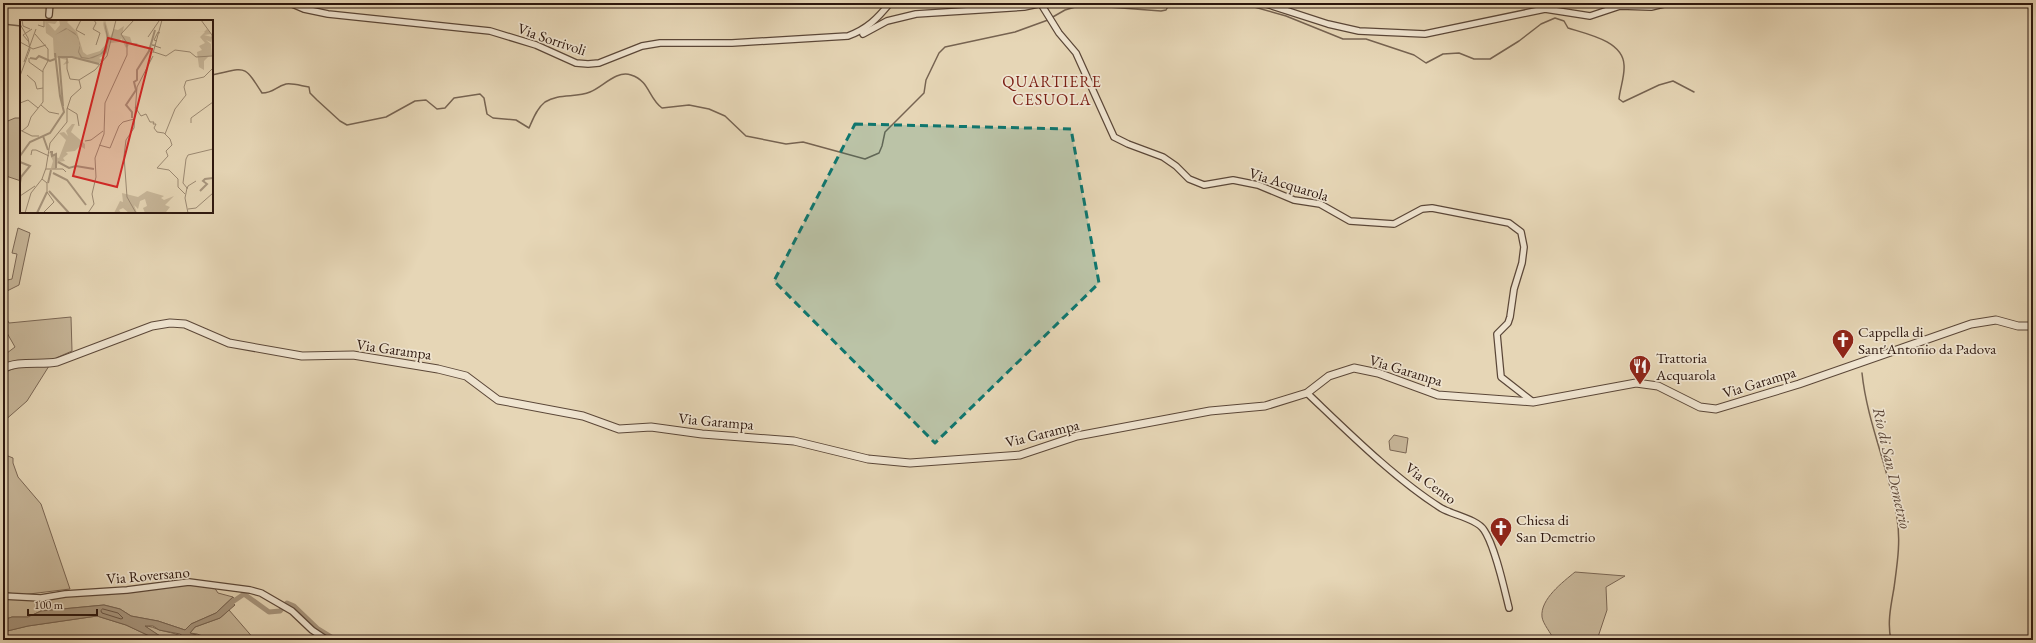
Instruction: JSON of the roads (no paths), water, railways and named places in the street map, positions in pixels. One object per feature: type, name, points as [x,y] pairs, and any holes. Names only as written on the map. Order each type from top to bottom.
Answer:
[{"type":"street","points":[[49,15],[50,3]]},
{"type":"street","name":"Via Sorrivoli","points":[[290,3],[304,9],[328,14],[490,31],[536,45],[576,63],[588,64],[599,63],[642,46],[660,43],[732,43],[848,36],[862,31],[875,22],[890,3]]},
{"type":"street","name":"Via Acquarola","points":[[848,36],[864,34],[887,21],[916,14],[1024,7],[1043,3],[1059,33],[1076,53],[1114,137],[1163,157],[1176,166],[1189,179],[1204,185],[1233,180],[1258,185],[1294,200],[1320,204],[1350,221],[1394,224],[1422,209],[1432,208],[1509,224],[1521,232],[1524,247],[1521,268],[1514,289],[1508,323],[1497,334],[1496,344],[1501,377],[1533,402]]},
{"type":"street","points":[[1263,3],[1328,24],[1359,31],[1425,34],[1545,9],[1590,16],[1620,6],[1651,7],[1668,3]]},
{"type":"street","name":"Via Garampa","points":[[3,370],[17,364],[45,365],[58,362],[152,326],[170,322],[185,324],[229,343],[302,356],[353,355],[438,369],[466,376],[498,400],[583,416],[619,429],[652,427],[702,434],[794,441],[868,460],[910,463],[1020,455],[1077,436],[1210,411],[1266,406],[1307,393],[1329,376],[1354,368],[1378,373],[1438,395],[1533,402],[1636,383],[1658,386],[1700,407],[1716,409],[1792,386],[1971,324],[1996,320],[2018,326],[2033,326]]},
{"type":"street","name":"Via Cento","points":[[1307,393],[1419,493],[1442,508],[1476,522],[1484,529],[1509,608]]},
{"type":"street","name":"Via Roversano","points":[[3,596],[41,598],[65,594],[127,590],[189,582],[250,590],[261,593],[274,600],[292,612],[312,630],[327,640]]},
{"type":"water","points":[[233,597],[236,601],[233,603],[235,605],[220,618],[195,627],[190,633],[214,640],[188,640],[180,634],[159,630],[153,626],[145,626],[166,640],[158,640],[126,625],[97,616],[28,626],[3,632],[3,620],[12,617],[28,617],[41,611],[104,605],[120,609],[131,616],[158,621],[185,630],[191,624],[216,613]]},
{"type":"waterway","points":[[1051,18],[1065,10],[1082,5],[1161,11],[1166,10],[1170,3]]},
{"type":"waterway","points":[[1240,3],[1286,16],[1343,39],[1366,39],[1414,55],[1426,63],[1443,54],[1459,53],[1474,59],[1490,59],[1519,41],[1541,24],[1555,18],[1564,21],[1568,28],[1594,36],[1611,44],[1618,50],[1624,65],[1619,99],[1623,102],[1659,85],[1673,81],[1694,92]]},
{"type":"waterway","points":[[213,75],[243,70],[247,72],[262,93],[272,91],[286,84],[309,87],[310,93],[340,121],[347,125],[386,117],[415,101],[426,100],[437,109],[445,108],[454,98],[480,94],[484,98],[487,114],[493,118],[516,120],[529,128],[537,110],[542,104],[550,99],[562,96],[585,94],[595,90],[615,77],[625,74],[631,75],[642,81],[657,104],[662,108],[689,105],[709,109],[725,116],[746,136],[786,144],[803,142],[865,159],[879,153],[885,132],[924,93],[926,80],[939,53],[945,47],[1015,32],[1048,20]]},
{"type":"waterway","points":[[3,24],[20,26]]},
{"type":"waterway","name":"Rio di San Demetrio","points":[[1862,373],[1868,409],[1889,482],[1898,527],[1899,545],[1889,621],[1891,640]]},
{"type":"waterway","points":[[231,603],[244,594],[269,612],[280,611],[287,603],[294,606],[318,629],[336,640]]},
{"type":"place","name":"Cappella di Sant'Antonio da Padova","points":[[1843,360]]},
{"type":"place","name":"Trattoria Acquarola","points":[[1640,386]]},
{"type":"place","name":"Chiesa di San Demetrio","points":[[1501,548]]},
{"type":"district","name":"QUARTIERE CESUOLA","points":[[1052,90]]}]
